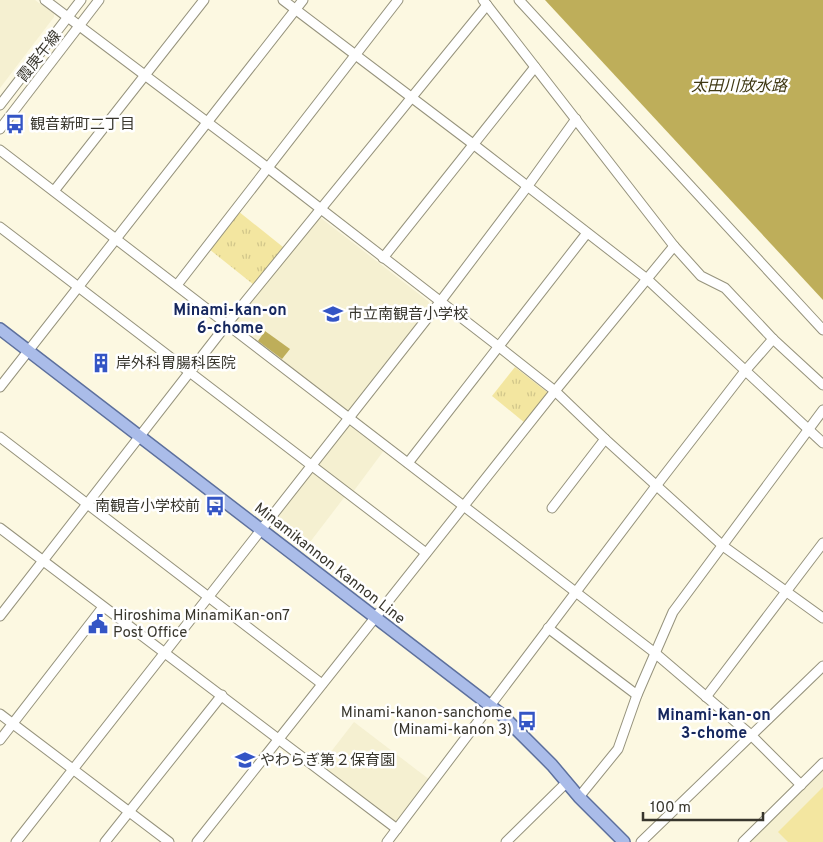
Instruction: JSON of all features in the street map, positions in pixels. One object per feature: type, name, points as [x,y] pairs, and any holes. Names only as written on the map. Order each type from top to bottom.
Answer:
[{"type":"main road","name":"Minamikannon Kannon Line","points":[[0,329],[490,705],[514,726],[579,797],[624,842]]},
{"type":"street","points":[[45,0],[268,168],[555,391],[723,546],[823,618]]},
{"type":"street","points":[[0,105],[81,0]]},
{"type":"street","name":"霞庚午線","points":[[0,129],[99,0]]},
{"type":"street","points":[[54,191],[204,0]]},
{"type":"street","points":[[283,0],[647,279],[823,443]]},
{"type":"street","points":[[0,387],[303,0]]},
{"type":"street","points":[[177,285],[398,0]]},
{"type":"street","points":[[519,0],[823,330]]},
{"type":"street","points":[[0,616],[227,324],[485,2],[674,246],[701,276],[725,288],[773,338],[823,385]]},
{"type":"street","points":[[383,258],[534,67]]},
{"type":"street","points":[[16,842],[440,302],[528,187],[576,119]]},
{"type":"street","points":[[0,150],[655,653],[751,735],[801,785]]},
{"type":"street","points":[[0,227],[426,553]]},
{"type":"street","points":[[408,463],[587,233]]},
{"type":"street","points":[[197,842],[555,391],[674,246]]},
{"type":"street","points":[[389,841],[656,486],[745,371],[773,338]]},
{"type":"street","points":[[579,797],[618,749],[637,695],[673,612],[823,410]]},
{"type":"street","points":[[0,438],[322,684]]},
{"type":"street","points":[[552,508],[605,439]]},
{"type":"street","points":[[0,528],[397,829]]},
{"type":"street","points":[[706,697],[823,542]]},
{"type":"street","points":[[0,740],[104,607]]},
{"type":"street","points":[[548,628],[637,695]]},
{"type":"street","points":[[642,842],[823,666]]},
{"type":"street","points":[[105,842],[222,695]]},
{"type":"street","points":[[0,714],[169,842]]},
{"type":"street","points":[[743,842],[823,764]]},
{"type":"street","points":[[506,842],[567,782]]},
{"type":"shaded area","points":[[0,0],[35,0],[54,14],[54,17],[0,88]]},
{"type":"shaded area","name":"市立南観音小学校","points":[[318,218],[321,218],[428,301],[431,306],[350,410],[345,410],[235,326],[235,321]]},
{"type":"shaded area","points":[[348,421],[385,449],[353,492],[316,463]]},
{"type":"shaded area","points":[[309,470],[314,470],[346,495],[307,546],[274,521],[274,517]]},
{"type":"shaded area","points":[[354,722],[430,780],[396,825],[320,766]]},
{"type":"shaded area","points":[[823,766],[823,842],[746,842]]},
{"type":"green space","points":[[238,211],[283,247],[254,285],[209,249]]},
{"type":"green space","points":[[515,367],[548,394],[525,423],[492,396]]},
{"type":"green space","points":[[823,787],[823,842],[788,842],[778,832]]},
{"type":"water","name":"太田川放水路","points":[[545,0],[823,0],[823,300]]},
{"type":"water","points":[[265,331],[290,349],[282,359],[258,341]]},
{"type":"place","name":"観音新町二丁目","points":[[15,124]]},
{"type":"place","name":"市立南観音小学校","points":[[333,314]]},
{"type":"place","name":"岸外科胃腸科医院","points":[[101,363]]},
{"type":"place","name":"南観音小学校前","points":[[215,506]]},
{"type":"place","name":"Hiroshima MinamiKan-on7 Post Office","points":[[98,624]]},
{"type":"place","name":"Minami-kanon-sanchome (Minami-kanon 3)","points":[[527,721]]},
{"type":"place","name":"やわらぎ第２保育園","points":[[245,760]]},
{"type":"district","name":"Minami-kan-on 6-chome","points":[[230,318]]},
{"type":"district","name":"Minami-kan-on 3-chome","points":[[714,723]]}]
